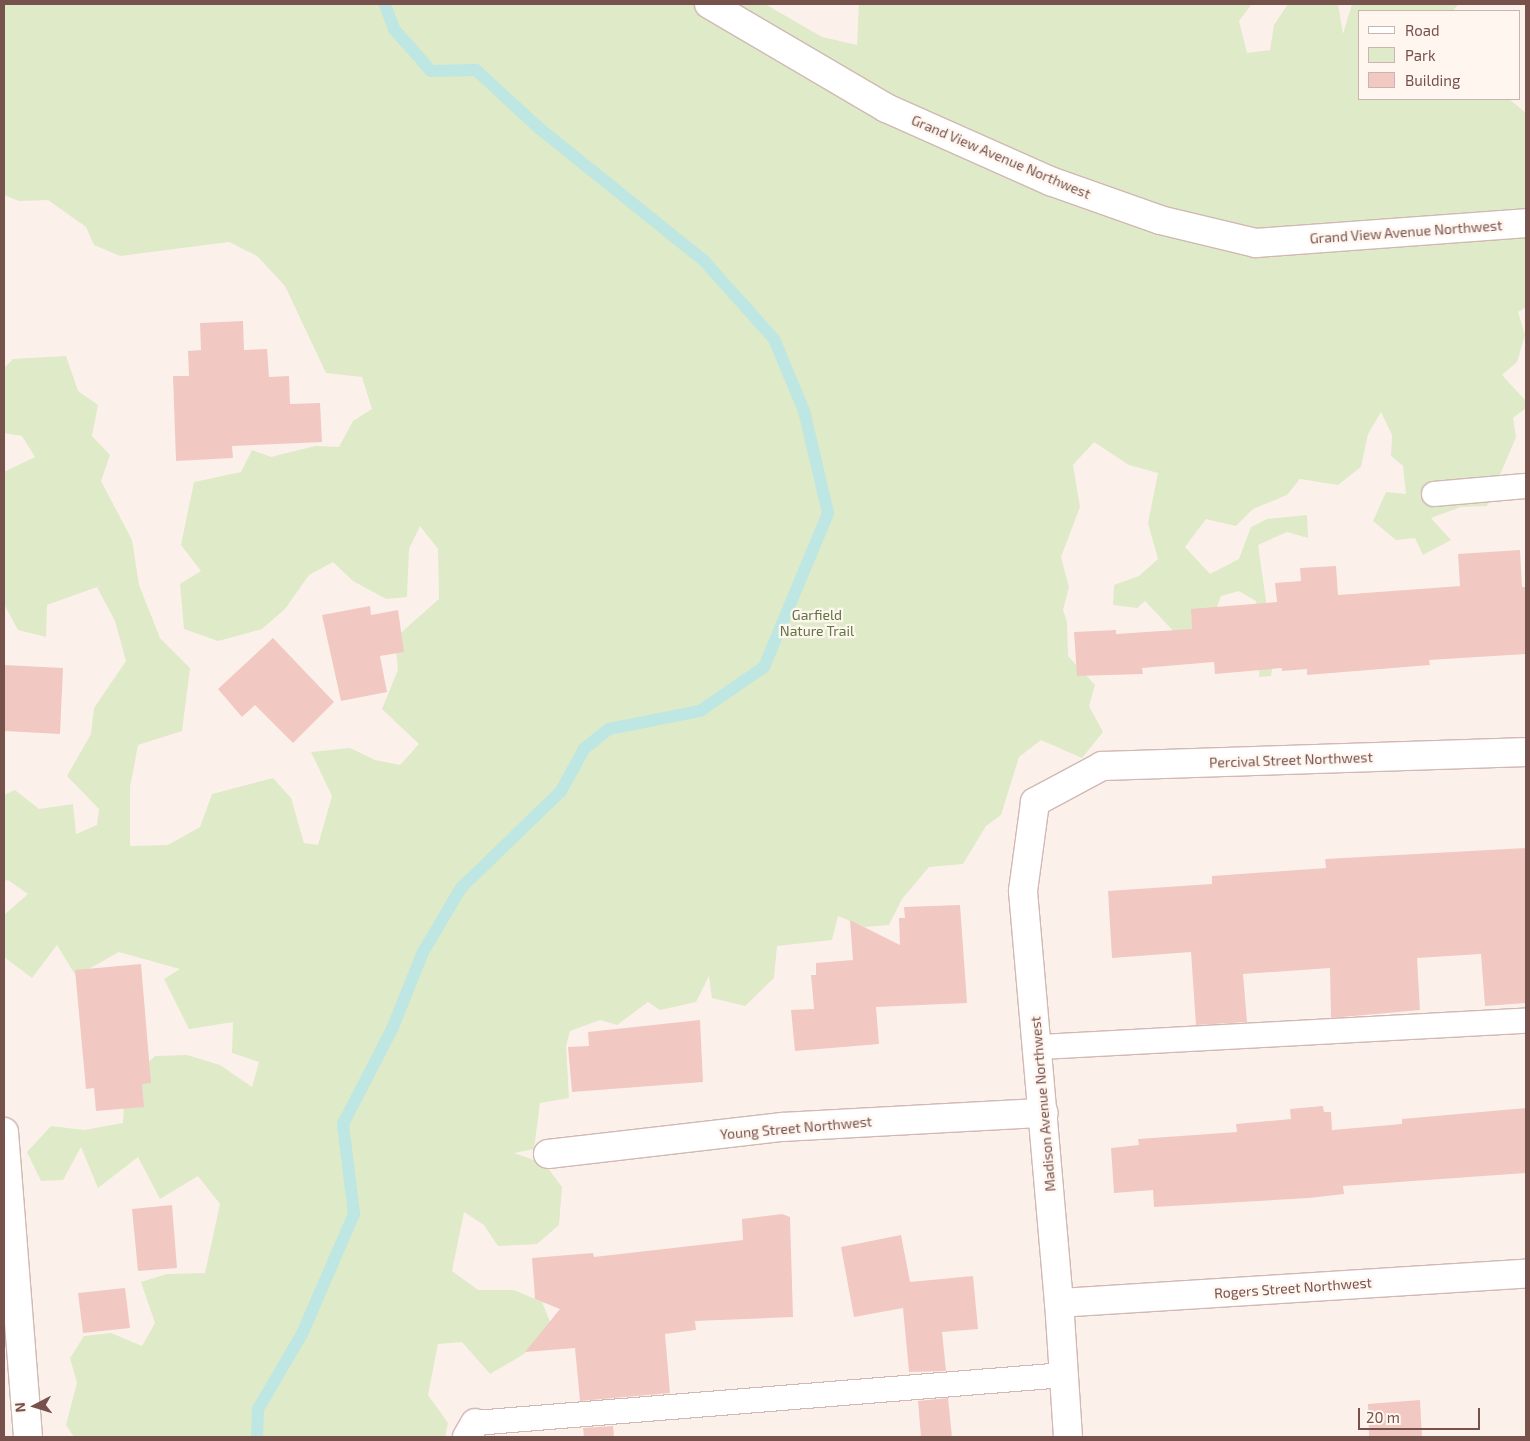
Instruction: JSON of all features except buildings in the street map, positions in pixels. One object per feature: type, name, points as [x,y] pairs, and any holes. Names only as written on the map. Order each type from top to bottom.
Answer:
[{"type":"street","name":"Grand View Avenue Northwest","points":[[709,4],[886,108],[1050,181],[1160,220],[1256,243],[1526,223]]},
{"type":"street","name":"Percival Street Northwest","points":[[1061,788],[1102,766],[1526,752]]},
{"type":"street","name":"Madison Avenue Northwest","points":[[1061,788],[1035,802],[1024,891],[1060,1302],[1068,1437]]},
{"type":"street","name":"Young Street Northwest","points":[[548,1154],[782,1127],[1044,1113]]},
{"type":"street","points":[[4,1132],[28,1437]]},
{"type":"street","name":"Rogers Street Northwest","points":[[1060,1302],[1526,1274]]},
{"type":"lane","points":[[1434,494],[1526,486]]},
{"type":"lane","points":[[1039,1047],[1526,1021]]},
{"type":"lane","points":[[471,1430],[1064,1375]]},
{"type":"green space","name":"Garfield Nature Trail","points":[[4,4],[765,4],[822,37],[857,45],[859,4],[1252,4],[1239,21],[1247,53],[1270,50],[1274,25],[1288,4],[1338,4],[1343,34],[1352,4],[1459,4],[1453,10],[1358,10],[1358,100],[1510,100],[1526,113],[1526,307],[1518,312],[1525,335],[1517,362],[1502,375],[1526,401],[1526,408],[1513,418],[1516,437],[1487,506],[1461,507],[1431,518],[1451,540],[1423,555],[1415,538],[1396,540],[1373,521],[1386,492],[1406,494],[1403,466],[1391,456],[1392,435],[1381,412],[1368,434],[1361,467],[1338,485],[1300,479],[1287,495],[1253,509],[1236,526],[1206,519],[1185,547],[1210,574],[1239,559],[1251,527],[1267,519],[1307,515],[1308,538],[1287,532],[1258,545],[1274,657],[1271,676],[1259,677],[1261,633],[1256,601],[1239,591],[1221,596],[1213,618],[1203,628],[1178,636],[1145,601],[1137,608],[1113,605],[1114,585],[1139,576],[1158,559],[1148,523],[1158,473],[1129,465],[1094,442],[1073,465],[1080,507],[1061,557],[1069,587],[1063,610],[1067,622],[1068,656],[1095,685],[1089,706],[1103,732],[1082,758],[1041,740],[1019,757],[1001,815],[986,826],[963,864],[929,867],[902,899],[889,925],[865,927],[838,916],[832,940],[777,946],[774,978],[745,1006],[712,998],[709,976],[696,1002],[660,1010],[648,1002],[617,1025],[600,1020],[570,1031],[566,1046],[569,1098],[540,1103],[534,1149],[514,1153],[545,1164],[562,1187],[559,1225],[537,1244],[498,1246],[484,1225],[464,1212],[452,1271],[478,1290],[514,1290],[542,1302],[550,1322],[524,1354],[490,1374],[462,1342],[438,1344],[428,1395],[448,1423],[445,1437],[74,1437],[66,1425],[77,1383],[70,1358],[84,1336],[111,1333],[142,1346],[155,1323],[141,1282],[167,1274],[205,1273],[220,1204],[198,1176],[160,1199],[138,1157],[98,1188],[81,1147],[63,1180],[41,1181],[27,1152],[51,1126],[84,1130],[123,1123],[125,1083],[155,1056],[187,1055],[220,1065],[252,1087],[259,1062],[232,1053],[233,1022],[189,1029],[164,979],[180,969],[119,952],[76,976],[57,945],[32,978],[4,957],[4,915],[28,894],[8,880],[4,881],[4,795],[15,790],[39,809],[73,804],[76,834],[97,825],[99,809],[67,776],[91,734],[94,708],[126,661],[115,621],[97,587],[47,605],[46,637],[18,630],[4,604],[4,472],[35,457],[22,436],[4,433],[4,368],[13,359],[66,356],[78,391],[98,405],[92,436],[110,455],[101,481],[132,540],[139,585],[160,638],[190,668],[182,731],[138,745],[130,787],[130,846],[168,845],[200,827],[212,794],[273,778],[291,798],[304,843],[318,845],[332,796],[311,752],[350,748],[375,760],[400,765],[419,744],[382,709],[398,670],[395,638],[439,599],[438,549],[420,526],[409,549],[407,597],[386,599],[353,581],[333,562],[309,575],[285,609],[262,629],[218,641],[184,629],[180,584],[201,571],[181,545],[194,482],[241,472],[252,450],[271,457],[315,446],[339,447],[353,421],[372,409],[362,377],[326,373],[285,286],[257,256],[229,242],[120,256],[94,245],[86,227],[48,200],[19,201],[4,195]]},
{"type":"waterway","points":[[257,1437],[258,1409],[302,1334],[354,1214],[343,1124],[393,1027],[423,952],[461,888],[561,791],[584,749],[609,729],[700,711],[764,667],[828,513],[804,411],[774,339],[703,260],[540,129],[476,70],[431,71],[394,29],[385,4]]}]
